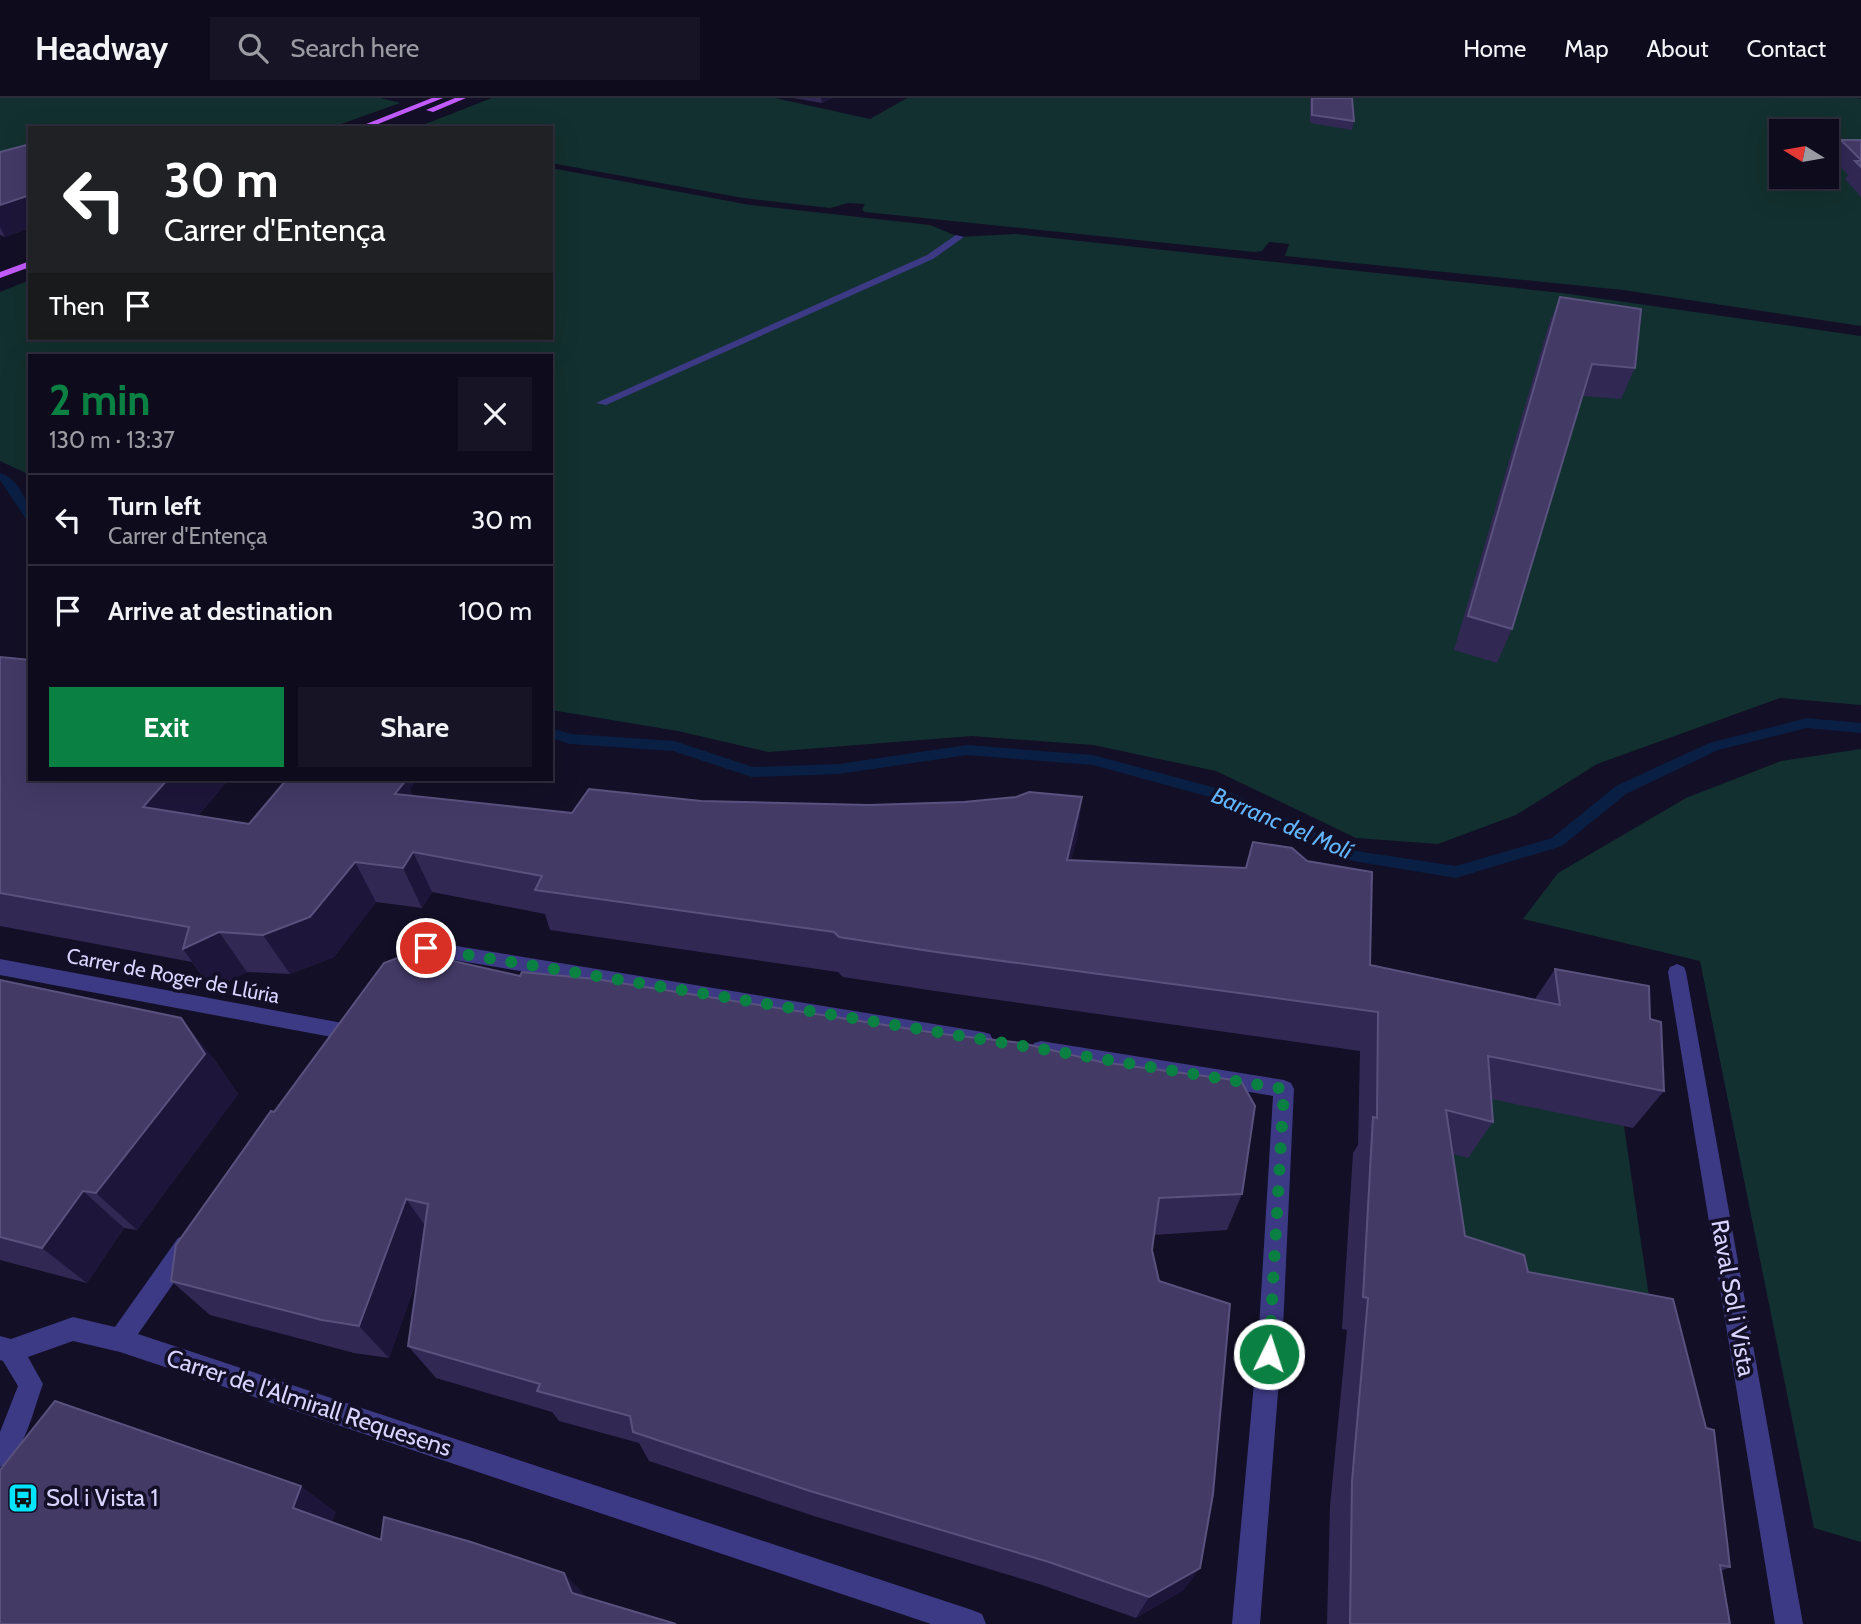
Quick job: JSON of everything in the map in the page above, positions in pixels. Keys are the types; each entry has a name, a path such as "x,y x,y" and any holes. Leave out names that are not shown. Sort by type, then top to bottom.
{"main road":[{"path":"365,126 439,98"},
{"path":"390,126 462,98"},
{"path":"0,264 28,254"},
{"path":"0,275 28,265"}],"street":[{"path":"602,403 895,274 930,257 959,237"},
{"path":"387,984 426,948 998,1042"},
{"name":"Carrer de Roger de Llúria","path":"0,967 342,1025 321,1052"},
{"name":"Raval Sol i Vista","path":"1677,972 1789,1624"},
{"path":"1025,1046 1284,1089 1271,1328 1246,1624"},
{"path":"120,1340 197,1229"},
{"name":"Carrer de l'Almirall Requesens","path":"5,1349 72,1329 120,1340 972,1624"},
{"path":"0,1454 8,1444 31,1384 5,1349"}],"green space":[{"path":"0,98 381,98 400,103 336,126 28,126 28,175 0,182"},
{"path":"492,98 775,98 870,119 907,98 1858,98 1861,99 1861,326 1623,290 1285,256 1289,244 1269,242 1262,251 1254,252 865,212 862,210 865,204 848,203 830,208 743,198 553,163 553,126 420,126"},
{"path":"553,168 750,205 930,225 959,237 1015,234 1562,293 1861,336 1861,705 1780,698 1597,764 1516,815 1438,844 1356,838 1216,771 1093,745 972,736 768,752 678,731 553,710 553,354 28,354 28,474 0,461 0,292 28,281 28,340 553,340"},
{"path":"1861,749 1861,1542 1814,1528 1700,961 1523,919 1558,873 1686,798 1781,761"},
{"path":"1455,1089 1624,1126 1653,1324 1499,1305 1367,1137"}],"building":[{"path":"1312,98 1352,98 1354,121 1312,115"},
{"path":"1841,140 1861,140 1861,160"},
{"path":"28,145 28,196 0,205 0,152"},
{"path":"1560,297 1641,309 1635,368 1592,364 1512,629 1468,616"},
{"path":"0,657 28,660 28,781 166,781 143,807 249,824 285,781 405,781 395,794 572,813 589,789 701,801 869,805 964,802 1016,797 1029,792 1082,797 1067,860 1246,868 1253,842 1292,848 1307,861 1372,872 1370,965 1560,1005 1555,969 1649,986 1650,1019 1661,1022 1664,1091 1488,1056 1493,1122 1446,1110 1465,1236 1524,1255 1528,1272 1673,1299 1706,1428 1714,1430 1730,1567 1720,1565 1730,1624 1350,1624 1352,1481 1368,1298 1363,1297 1373,1117 1377,1118 1378,1012 936,952 839,937 834,932 535,890 542,876 413,852 403,868 355,862 310,917 263,935 219,932 183,949 189,927 0,893"},
{"path":"413,952 520,976 522,972 595,979 942,1034 1022,1043 1101,1062 1241,1081 1255,1106 1242,1194 1159,1198 1152,1250 1159,1281 1230,1304 1213,1494 1200,1568 1149,1597 1049,1562 810,1491 633,1432 630,1416 537,1391 540,1384 408,1346 428,1204 406,1199 359,1326 322,1320 171,1281 176,1245 271,1111 274,1112 384,963"},
{"path":"0,980 181,1018 205,1054 96,1193 83,1191 42,1248 0,1237"},
{"path":"55,1401 301,1486 293,1508 381,1540 384,1517 564,1573 572,1593 676,1624 0,1624 0,1470"}],"waterway":[{"name":"Barranc del Molí","path":"0,476 6,478 28,514"},
{"name":"Barranc del Molí","path":"553,734 570,739 674,746 752,772 839,769 967,750 1093,760 1222,795 1353,856 1456,872 1557,842 1621,790 1714,746 1807,723 1861,728"}],"place":[{"name":"Sol i Vista 1","path":"23,1498"}],"route":[{"path":"426,948 1284,1089 1269,1354"}]}
